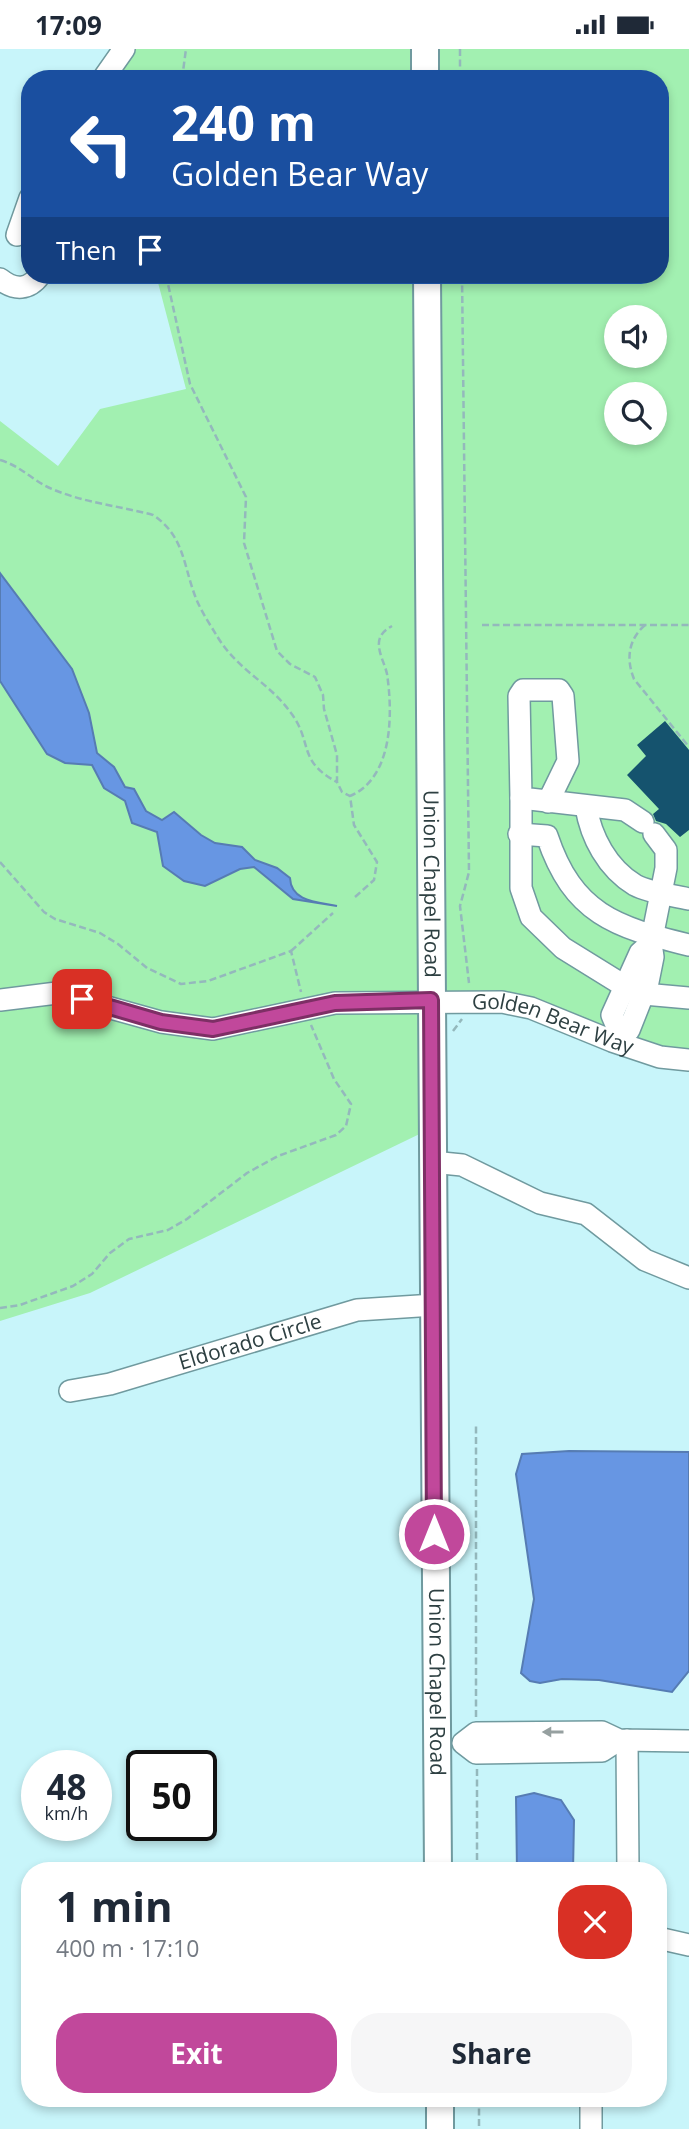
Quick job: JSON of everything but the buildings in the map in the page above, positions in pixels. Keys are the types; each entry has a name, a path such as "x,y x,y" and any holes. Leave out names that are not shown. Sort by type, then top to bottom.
{"main road":[{"path":"425,49 425,70"},
{"name":"Union Chapel Road","path":"427,284 438,1862"},
{"path":"440,2107 440,2129"}],"street":[{"path":"109,70 124,49"},
{"path":"0,279 18,288 27,288 31,284"},
{"path":"548,802 568,761 563,696 559,690 523,690 519,696 519,834 521,888 531,917 563,948 635,991 689,998"},
{"path":"521,798 625,810 648,828 666,849 662,893 652,940 640,953 629,1030 615,1035"},
{"path":"586,807 591,833 611,863 635,885 689,899"},
{"path":"519,834 547,836 555,859 581,899 620,926 652,940 689,946"},
{"name":"Golden Bear Way","path":"0,1000 57,993 161,1022 213,1029 305,1008 345,1002 470,1000 531,1008 615,1035 660,1057 689,1060"},
{"path":"432,1162 462,1165 540,1203 586,1214 645,1260 689,1278"},
{"name":"Eldorado Circle","path":"70,1391 110,1384 346,1312 373,1307 434,1305"},
{"path":"436,1743 472,1743 602,1732 623,1740 689,1741"},
{"path":"623,1740 628,1862"},
{"path":"667,1940 689,1945"},
{"path":"590,2107 591,2129"}],"path":[{"path":"183,70 186,49"},
{"path":"460,49 460,70"},
{"path":"168,284 190,384 246,497 244,543 278,651 290,664 316,677 337,755 337,782 342,792 350,796 362,791 370,782 387,750 387,675 379,641 383,632 392,626"},
{"path":"452,1037 456,1025 470,1015 469,971 460,906 469,872 462,284"},
{"path":"0,460 13,464 48,488 70,496 153,515 173,531 184,552 195,596 218,638 238,666 280,698 300,728 308,757 314,766 337,782"},
{"path":"482,625 689,625"},
{"path":"645,625 634,638 627,656 629,667 634,680 689,747"},
{"path":"350,796 354,825 377,862 374,880 355,897"},
{"path":"0,862 44,912 55,919 100,933 147,968 181,984 208,981 291,951 333,913"},
{"path":"0,1308 20,1305 73,1286 92,1274 110,1254 129,1239 168,1230 187,1219 247,1173 278,1156 336,1135 346,1126 351,1104 334,1079 305,1008 291,951"},
{"path":"476,1425 472,1743 477,1862"},
{"path":"479,2107 479,2129"}],"green space":[{"path":"124,49 689,49 689,1060 551,1015 431,1001 432,1128 90,1293 0,1321 0,421 58,466 100,409 186,389 158,284 669,284 669,70 109,70"}],"water":[{"path":"0,573 72,669 89,713 97,753 114,767 125,787 134,789 146,811 162,820 174,812 215,843 242,847 255,860 277,868 290,878 295,892 300,896 314,902 337,906 293,899 254,867 240,869 205,886 184,881 163,866 157,832 132,823 125,801 104,788 92,765 65,763 47,754 0,681"},
{"path":"569,1451 689,1452 689,1671 672,1692 599,1680 562,1679 540,1683 530,1681 521,1673 534,1599 516,1474 522,1454"},
{"path":"534,1793 561,1800 574,1820 573,1862 517,1862 516,1797"}],"route":[{"path":"82,999 161,1022 188,1028 213,1029 335,1003 431,1000 434,1534"}]}
